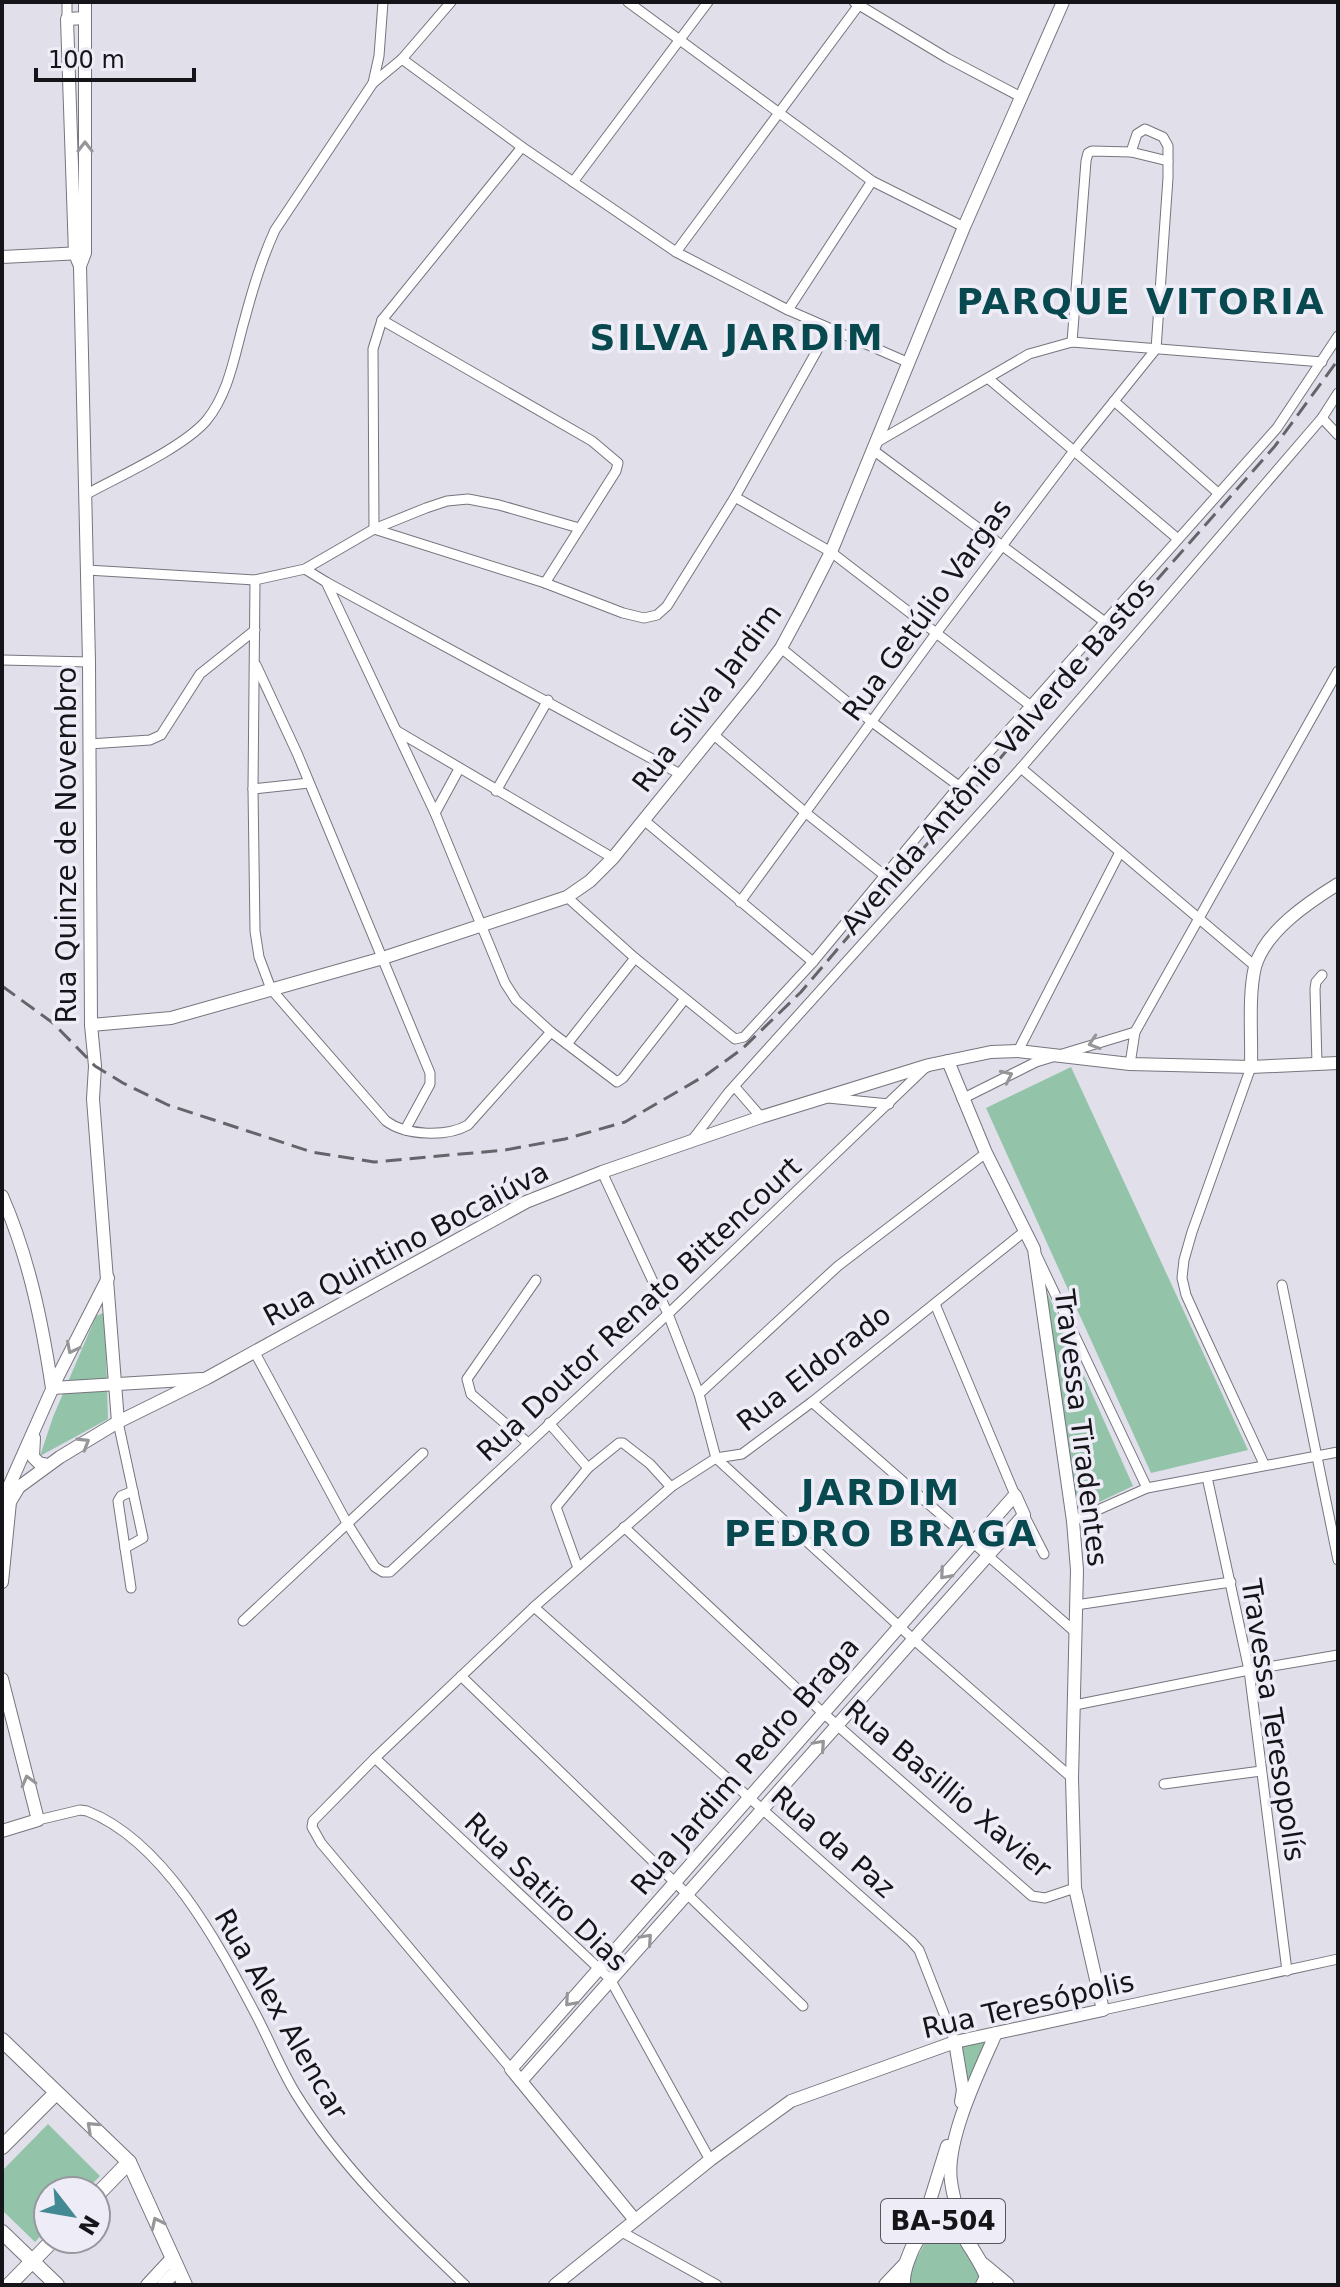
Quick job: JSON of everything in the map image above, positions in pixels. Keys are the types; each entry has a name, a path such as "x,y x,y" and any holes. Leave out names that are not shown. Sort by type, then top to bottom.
{"main road":[{"path":"2,2040 129,2162 185,2285"},
{"path":"2,2147 56,2093"},
{"path":"112,2180 129,2162"},
{"name":"BA-504","path":"886,2285 905,2264 920,2233 935,2221 954,2224 964,2235 982,2263 987,2277 983,2285"},
{"path":"2,2232 57,2285"},
{"path":"9,2285 39,2255"},
{"name":"BA-504","path":"982,2263 1007,2285"},
{"name":"BA-504","path":"903,2285 905,2264"}],"street":[{"path":"67,2 67,19 85,18"},
{"name":"Rua Quinze de Novembro","path":"80,258 85,2"},
{"path":"373,83 379,56 383,2"},
{"path":"85,495 182,441 204,423 216,407 226,386 264,256 275,230 373,83 402,59 451,2"},
{"path":"628,2 872,181 964,227"},
{"path":"573,182 708,2"},
{"name":"Rua Silva Jardim","path":"91,1025 171,1018 383,958 567,897 590,881 613,858 781,648 831,552 907,362 1063,2"},
{"path":"676,252 858,3 947,58 1021,97"},
{"name":"Rua Quinze de Novembro","path":"67,19 80,258 89,662 93,1099 118,1422"},
{"path":"402,59 522,147 676,252 788,310 907,362"},
{"path":"69,81 85,79"},
{"path":"1131,152 1137,134 1145,129 1167,142 1156,349"},
{"path":"374,529 373,349 382,320 522,147"},
{"path":"1072,342 1088,153 1131,152 1168,161"},
{"path":"788,310 872,181"},
{"path":"2,257 80,258"},
{"path":"382,320 592,441 618,463 616,471 545,583"},
{"path":"374,529 545,583 623,613 644,618 657,615 667,606 735,497 829,329"},
{"name":"Avenida Antônio Valverde Bastos","path":"684,1000 736,1039 744,1037 813,962 959,786 1277,428 1338,336"},
{"path":"1105,622 875,446 1029,354 1072,342 1322,362"},
{"name":"Rua Getúlio Vargas","path":"740,902 1002,545 1156,349"},
{"path":"989,379 1178,539"},
{"name":"Avenida Antônio Valverde Bastos","path":"693,1139 735,1087 1021,768 1337,397"},
{"path":"1114,401 1218,493"},
{"path":"1322,418 1338,435"},
{"path":"735,497 831,552 1031,706"},
{"path":"87,570 255,580 305,569 374,529 447,501 468,499 579,528"},
{"path":"305,569 682,775"},
{"path":"255,580 255,931 259,957 271,989 386,1121 405,1130 431,1132 468,1125 551,1032"},
{"path":"326,582 435,813 505,983 516,1000 551,1032 617,1082 684,1000 567,897"},
{"path":"89,744 150,740 161,735 200,674 255,630"},
{"path":"781,648 872,722 959,786"},
{"path":"2,660 89,662"},
{"path":"255,662 430,1073 430,1084 405,1130"},
{"path":"1130,1064 1135,1032 1337,676"},
{"path":"496,791 548,700"},
{"path":"397,731 613,858"},
{"path":"714,735 884,875"},
{"path":"1021,768 1255,966"},
{"path":"435,813 459,769"},
{"path":"253,789 309,783"},
{"path":"645,821 813,962"},
{"path":"1018,1051 1120,852"},
{"path":"1264,1464 1195,1316 1182,1278 1184,1260 1251,1067 1255,966 1283,927 1338,884"},
{"path":"567,1044 635,958"},
{"path":"1317,1064 1315,989 1322,975"},
{"path":"962,1099 1001,1078 1054,1057 1135,1032"},
{"name":"Rua Quintino Bocaiúva","path":"5,1501 48,1465 118,1422 207,1378 526,1202 693,1139 929,1065 991,1052 1018,1051 1130,1064 1337,1066"},
{"name":"Travessa Tiradentes","path":"948,1061 986,1153 1034,1249 1073,1521 1076,1605 1072,1778 1075,1888 1103,2010"},
{"name":"Rua Doutor Renato Bittencourt","path":"347,1523 375,1567 390,1572 668,1314 929,1065"},
{"path":"735,1087 761,1117"},
{"path":"828,1098 889,1104"},
{"path":"699,1394 838,1266 986,1153"},
{"path":"602,1172 668,1314 699,1394 716,1458 912,1638 1072,1778"},
{"path":"2,1196 22,1247 39,1307 52,1388"},
{"name":"Rua Eldorado","path":"716,1458 742,1454 812,1402 1025,1231"},
{"path":"1034,1249 1147,1488"},
{"path":"2,1582 5,1501 52,1388 108,1278"},
{"path":"528,1443 471,1394 467,1379 536,1280"},
{"path":"1282,1285 1338,1560"},
{"path":"935,1304 1015,1495 1044,1554"},
{"path":"254,1351 347,1523"},
{"path":"52,1388 207,1378"},
{"path":"812,1402 1074,1631"},
{"path":"118,1422 143,1538 141,1542 125,1548"},
{"path":"549,1423 588,1468"},
{"path":"35,1427 33,1457 39,1463 48,1465"},
{"path":"578,1568 556,1507 588,1468 623,1443 650,1464 671,1487"},
{"path":"1073,1521 1147,1488 1338,1452"},
{"path":"243,1621 423,1453"},
{"path":"635,2220 461,2006 321,1843 312,1827 317,1815 534,1607 671,1487 716,1458"},
{"name":"Travessa Teresopolís","path":"1207,1477 1249,1670 1287,1971"},
{"path":"131,1588 118,1501 121,1496 133,1491"},
{"name":"Rua Jardim Pedro Braga","path":"511,2069 1015,1495"},
{"name":"Rua Jardim Pedro Braga","path":"521,2081 1024,1515"},
{"name":"Rua Basillio Xavier","path":"624,1527 822,1712 1032,1896 1045,1898 1075,1888"},
{"path":"1076,1605 1231,1582"},
{"name":"Rua da Paz","path":"534,1607 916,1946 955,2042"},
{"path":"1075,1705 1338,1655"},
{"path":"461,1676 803,2006"},
{"path":"2,1679 4,1710 38,1820 2,1831"},
{"name":"Rua Satiro Dias","path":"375,1758 610,1979 710,2160"},
{"path":"1164,1784 1261,1771"},
{"name":"Rua Alex Alencar","path":"38,1820 87,1811 147,1849 206,1926 296,2095 363,2186 465,2285"},
{"name":"Rua Teresópolis","path":"555,2285 710,2160 791,2101 955,2042 1338,1959"},
{"path":"964,2235 950,2179 952,2153 969,2096 996,2033"},
{"path":"920,2233 963,2095 955,2042"},
{"path":"622,2232 717,2285"},
{"path":"147,2285 176,2263"},
{"path":"163,2285 176,2263"}],"green space":[{"path":"1071,1067 1248,1450 1151,1473 986,1108"},
{"path":"1046,1290 1133,1486 1076,1513"},
{"path":"103,1313 108,1419 40,1456 53,1417 96,1316"},
{"path":"990,2038 967,2089 958,2044"},
{"path":"48,2124 99,2175 32,2175 32,2239 2,2210 2,2171"},
{"path":"950,2226 983,2277 978,2285 908,2285 906,2277 934,2227"}],"railway":[{"path":"2,986 53,1023 95,1066 123,1083 168,1105 312,1152 374,1162 505,1150 565,1139 625,1122 706,1075 742,1049 801,992 1020,735 1275,446 1338,360"}],"district":[{"name":"PARQUE VITORIA","path":"1141,301"},
{"name":"SILVA JARDIM","path":"737,337"},
{"name":"JARDIM PEDRO BRAGA","path":"881,1512"}]}
